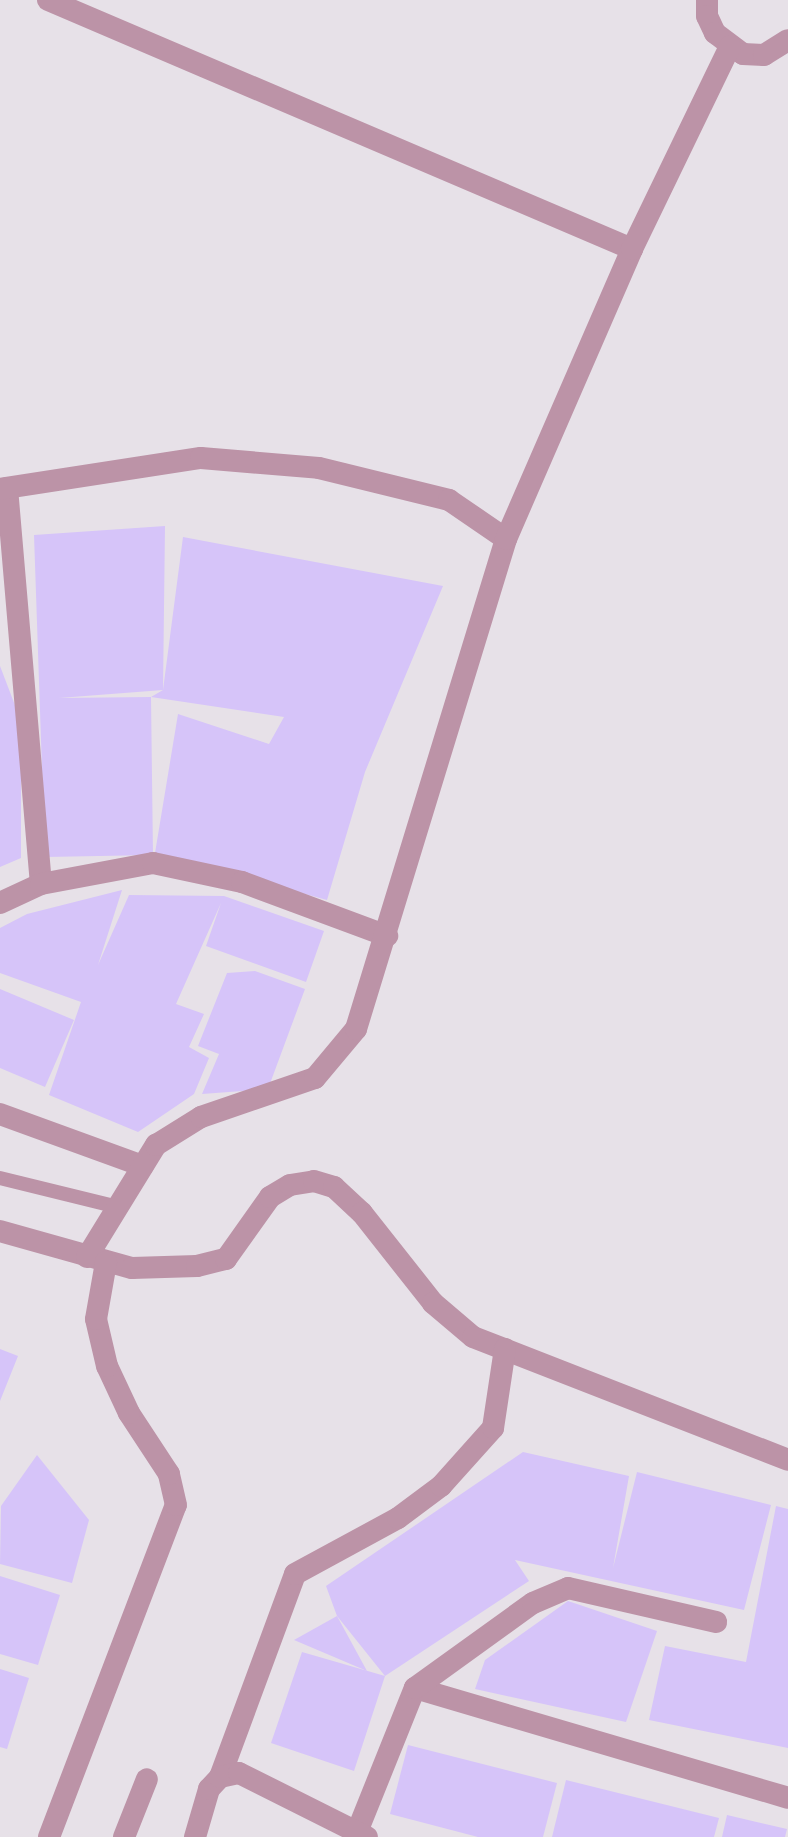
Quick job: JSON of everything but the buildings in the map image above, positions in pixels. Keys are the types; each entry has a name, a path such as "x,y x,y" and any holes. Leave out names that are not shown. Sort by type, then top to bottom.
{"street":[{"path":"707,0 711,25 730,46 743,54 764,55 788,40"},
{"path":"57,1 632,249"},
{"path":"49,1837 176,1505 169,1474 129,1413 107,1366 96,1319 96,1259 118,1207 156,1145 201,1117 315,1078 335,1059 356,1029 387,936 506,539 632,249 730,46"},
{"path":"41,884 3,488 201,458 319,468 449,500 506,539"},
{"path":"0,903 41,884 153,863 242,882 387,936"},
{"path":"0,1114 143,1166"},
{"path":"0,1231 96,1259 152,1269 226,1259 270,1197 290,1185 314,1181 345,1193 433,1303 473,1337 788,1460"},
{"path":"195,1837 209,1789 220,1777 295,1574 398,1518 441,1486 493,1428 505,1349"},
{"path":"220,1777 239,1773 362,1834 415,1688 533,1603 568,1588 716,1622"},
{"path":"415,1688 788,1798"},
{"path":"124,1837 147,1779"}],"lane":[{"path":"0,1178 118,1207"}]}
